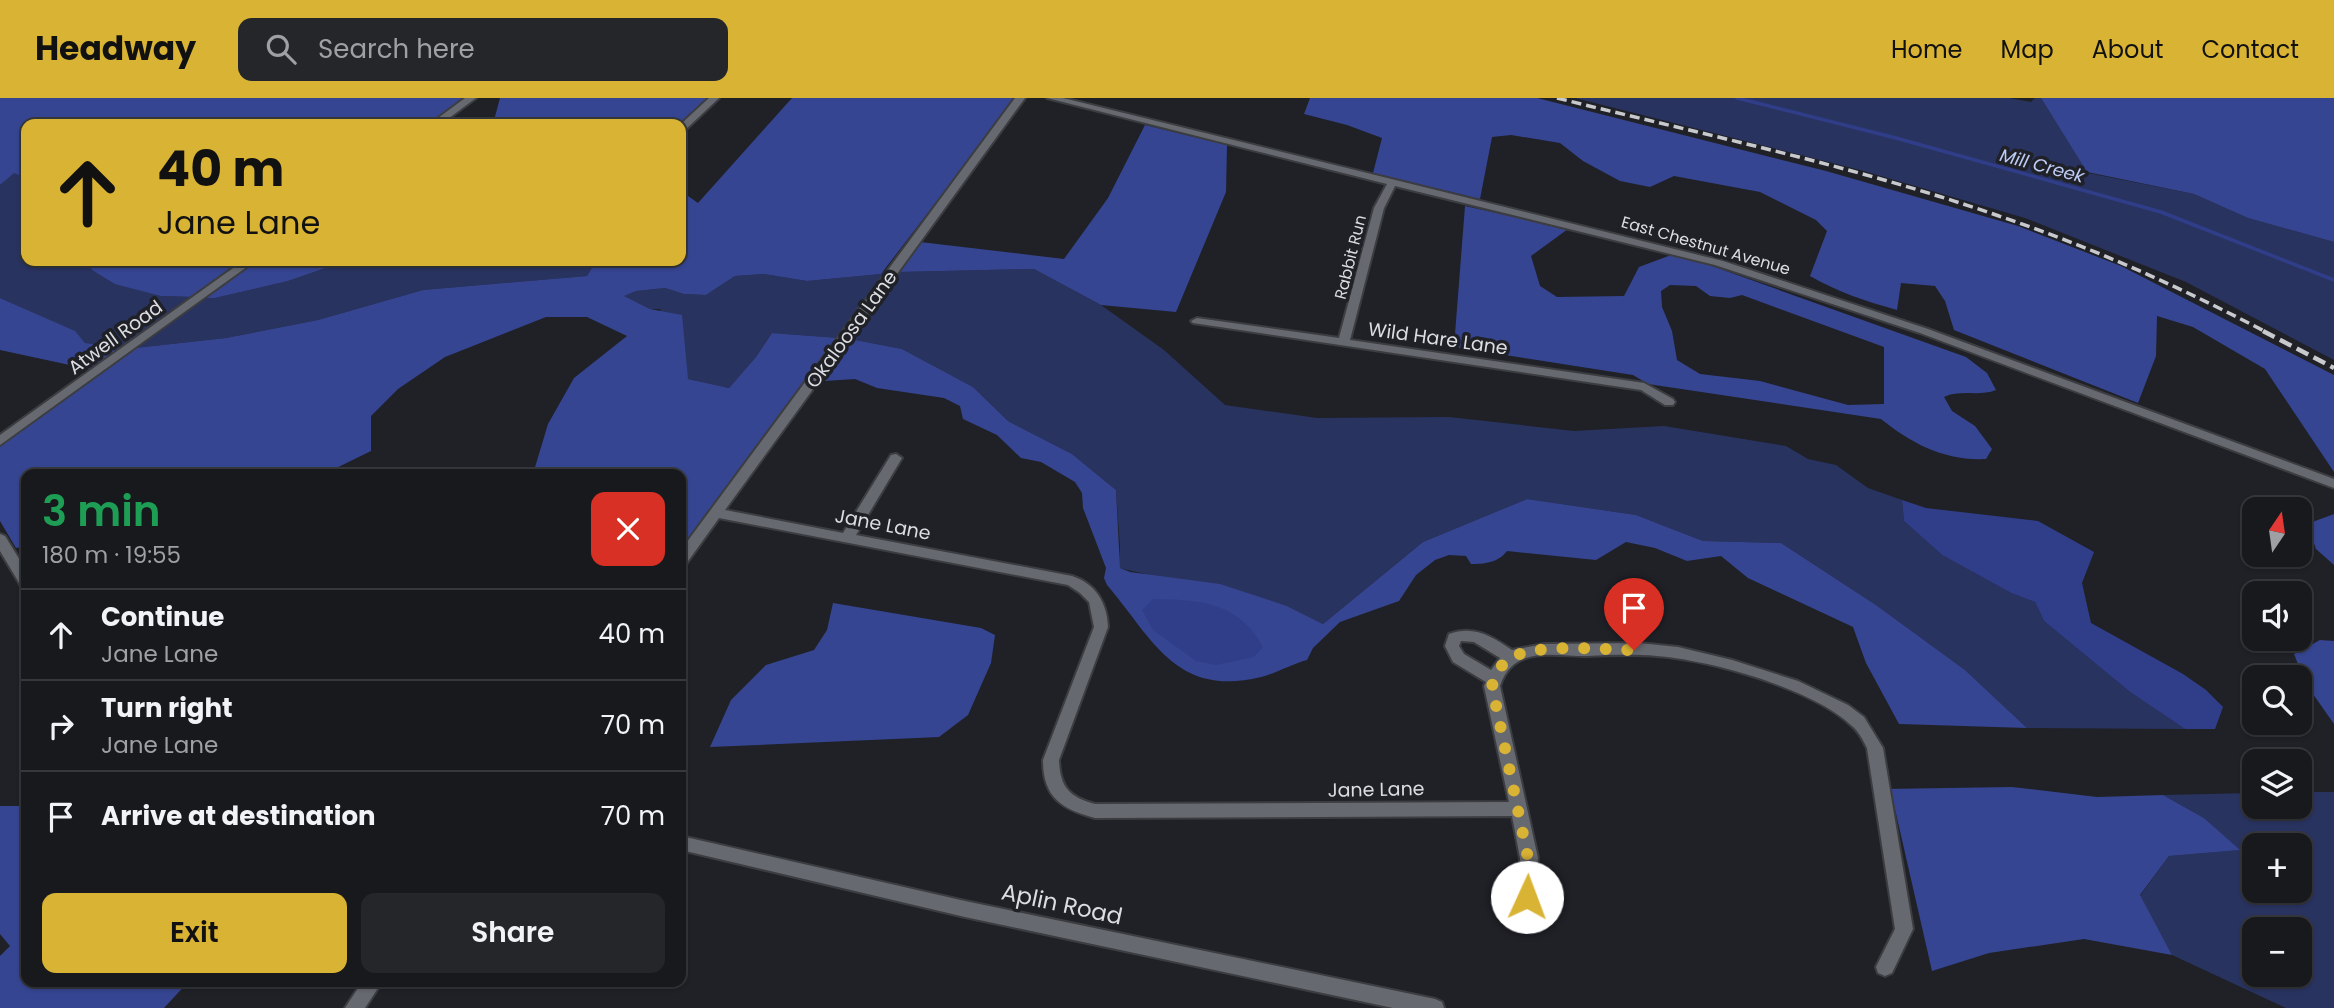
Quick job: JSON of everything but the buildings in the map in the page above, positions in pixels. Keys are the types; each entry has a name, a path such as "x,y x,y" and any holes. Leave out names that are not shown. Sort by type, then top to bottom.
{"street":[{"path":"442,119 471,98"},
{"path":"686,124 714,98"},
{"name":"Okaloosa Lane","path":"686,553 1020,98"},
{"name":"East Chestnut Avenue","path":"1052,98 1667,248 1775,280 1924,331 2334,484"},
{"name":"Rabbit Run","path":"1344,342 1379,208 1393,181"},
{"name":"Atwell Road","path":"0,441 243,266"},
{"name":"Wild Hare Lane","path":"1197,321 1644,387 1669,402"},
{"path":"847,538 896,458"},
{"name":"Jane Lane","path":"716,513 1072,581 1094,595 1101,617 1101,627 1051,760 1050,772 1056,791 1063,799 1077,807 1118,813 1519,809"},
{"path":"0,539 21,574"},
{"path":"1494,679 1458,658 1452,646 1454,638 1462,634 1475,636 1511,657"},
{"path":"1527,897 1528,858 1492,686 1494,679 1511,657 1541,650 1657,650 1687,654 1714,660 1818,696 1858,721 1869,734 1875,748 1904,929 1885,967"},
{"name":"Aplin Road","path":"686,844 965,909 1435,1008"},
{"path":"354,1008 369,987"}],"shaded area":[{"path":"0,98 467,98 437,119 21,119 21,176 14,173 0,185"},
{"path":"500,98 707,98 686,120 494,119"},
{"path":"792,98 1016,98 881,274 807,281 764,274 735,276 706,295 684,294 665,288 636,291 624,296 650,309 682,315 688,379 729,388 756,357 772,333 839,338 686,544 686,469 534,469 548,424 574,378 627,336 587,317 546,317 445,357 398,389 371,416 371,451 334,469 21,469 21,547 16,548 0,521 0,446 135,348 226,338 318,320 423,290 587,276 593,266 686,266 686,195 698,203"},
{"path":"1310,98 1537,98 1826,171 2018,226 2121,266 2334,375 2334,472 2265,369 2193,327 2157,316 2156,356 2138,403 1954,330 1945,301 1935,286 1901,283 1897,310 1852,296 1810,276 1827,231 1816,220 1760,192 1674,176 1650,187 1620,181 1583,161 1560,143 1511,135 1492,137 1480,199 1373,173 1382,138 1347,125 1304,114"},
{"path":"1575,98 2009,98 2031,102 2035,98 2041,98 2088,173 2194,194 2248,218 2334,242 2334,360 2186,282 2025,218 1860,170"},
{"path":"2041,98 2334,98 2334,242 2248,218 2194,194 2087,172"},
{"path":"1145,125 1227,145 1226,192 1176,312 1101,305 1034,269 898,272 920,242 1064,259 1108,198"},
{"path":"14,172 21,176 21,266 89,266 92,270 161,296 194,297 124,347 85,343 74,331 0,298 0,185"},
{"path":"1465,206 1568,229 1531,256 1540,286 1557,297 1624,296 1639,267 1671,255 1698,261 1966,357 1987,373 1996,390 1944,397 1952,411 1975,426 1992,449 1986,459 1957,457 1917,443 1881,419 1648,384 1633,375 1454,347","holes":["1670,285 1696,286 1710,296 1730,298 1742,295 1884,347 1884,404 1848,405 1760,381 1700,374 1677,360 1672,331 1662,307 1661,291"]},
{"path":"89,266 237,266 194,297 161,296 115,284"},
{"path":"248,266 332,266 288,281 205,298"},
{"path":"332,266 593,266 587,276 423,290 318,320 226,338 135,348 205,298 288,281"},
{"path":"1034,269 1101,305 1164,350 1225,405 1317,418 1449,417 1574,431 1664,426 1786,446 1808,459 1836,465 1868,488 1902,500 1904,521 1942,555 2011,593 2035,602 2044,621 2130,692 2185,729 2027,728 1965,670 1876,605 1781,543 1703,541 1636,515 1527,499 1423,542 1323,624 1287,606 1119,568 1116,490 1072,454 1008,421 973,387 902,349 850,339 898,272"},
{"path":"887,272 839,338 772,333 756,357 729,388 688,379 660,309 650,309 623,296 636,291 665,288 684,294 706,295 735,276 764,274 807,281 881,274"},
{"path":"0,298 75,331 85,343 124,347 93,370 0,350"},
{"path":"850,339 902,349 973,387 1008,421 1072,454 1116,490 1120,568 1130,572 1220,584 1287,606 1323,624 1423,542 1527,499 1636,515 1703,541 1781,543 1876,605 1965,670 2027,728 1899,724 1866,663 1853,627 1748,578 1721,556 1687,561 1655,548 1626,542 1596,560 1507,551 1495,560 1471,564 1466,556 1449,555 1435,560 1416,575 1399,601 1340,622 1313,648 1307,660 1261,677 1232,681 1208,679 1187,671 1169,659 1107,585 1104,578 1106,568 1083,508 1082,493 1075,482 1041,462 1021,458 997,435 963,419 960,406 944,398 877,388 855,379 825,381"},
{"path":"1902,500 1926,508 2038,521 2094,552 2082,583 2091,623 2183,674 2206,690 2223,707 2215,729 2185,729 2130,692 2044,621 2035,602 2011,593 1942,555 1904,521"},
{"path":"2334,514 2334,565 2316,549 2312,538 2312,522"},
{"path":"1153,599 1186,600 1216,606 1242,620 1263,647 1254,657 1216,665 1196,661 1153,630 1142,610"},
{"path":"833,603 981,628 995,635 991,663 968,715 939,737 710,747 731,700 766,665 814,650 827,630"},
{"path":"2320,640 2334,641 2334,724 2312,693 2312,665 2298,665 2294,654 2312,651 2312,644"},
{"path":"2012,787 2097,797 2163,795 2204,818 2240,850 2169,856 2140,895 2172,955 2084,939 1989,953 1932,971 1892,796 1885,789"},
{"path":"2312,792 2334,792 2334,1008 2286,1008 2172,955 2140,896 2169,856 2239,850 2204,818 2163,795 2242,793 2242,819 2312,819"},
{"path":"0,806 21,806 21,987 183,987 164,1008 0,1008 0,956 10,946 0,934"}],"waterway":[{"name":"Mill Creek","path":"1737,98 1896,138 2161,212 2334,280"}],"railway":[{"path":"1557,98 1835,166 1945,198 2067,241 2135,269 2266,332"},
{"path":"2263,331 2334,368"}],"route":[{"path":"1527,897 1528,858 1492,686 1495,676 1511,657 1541,650 1634,650"}]}
